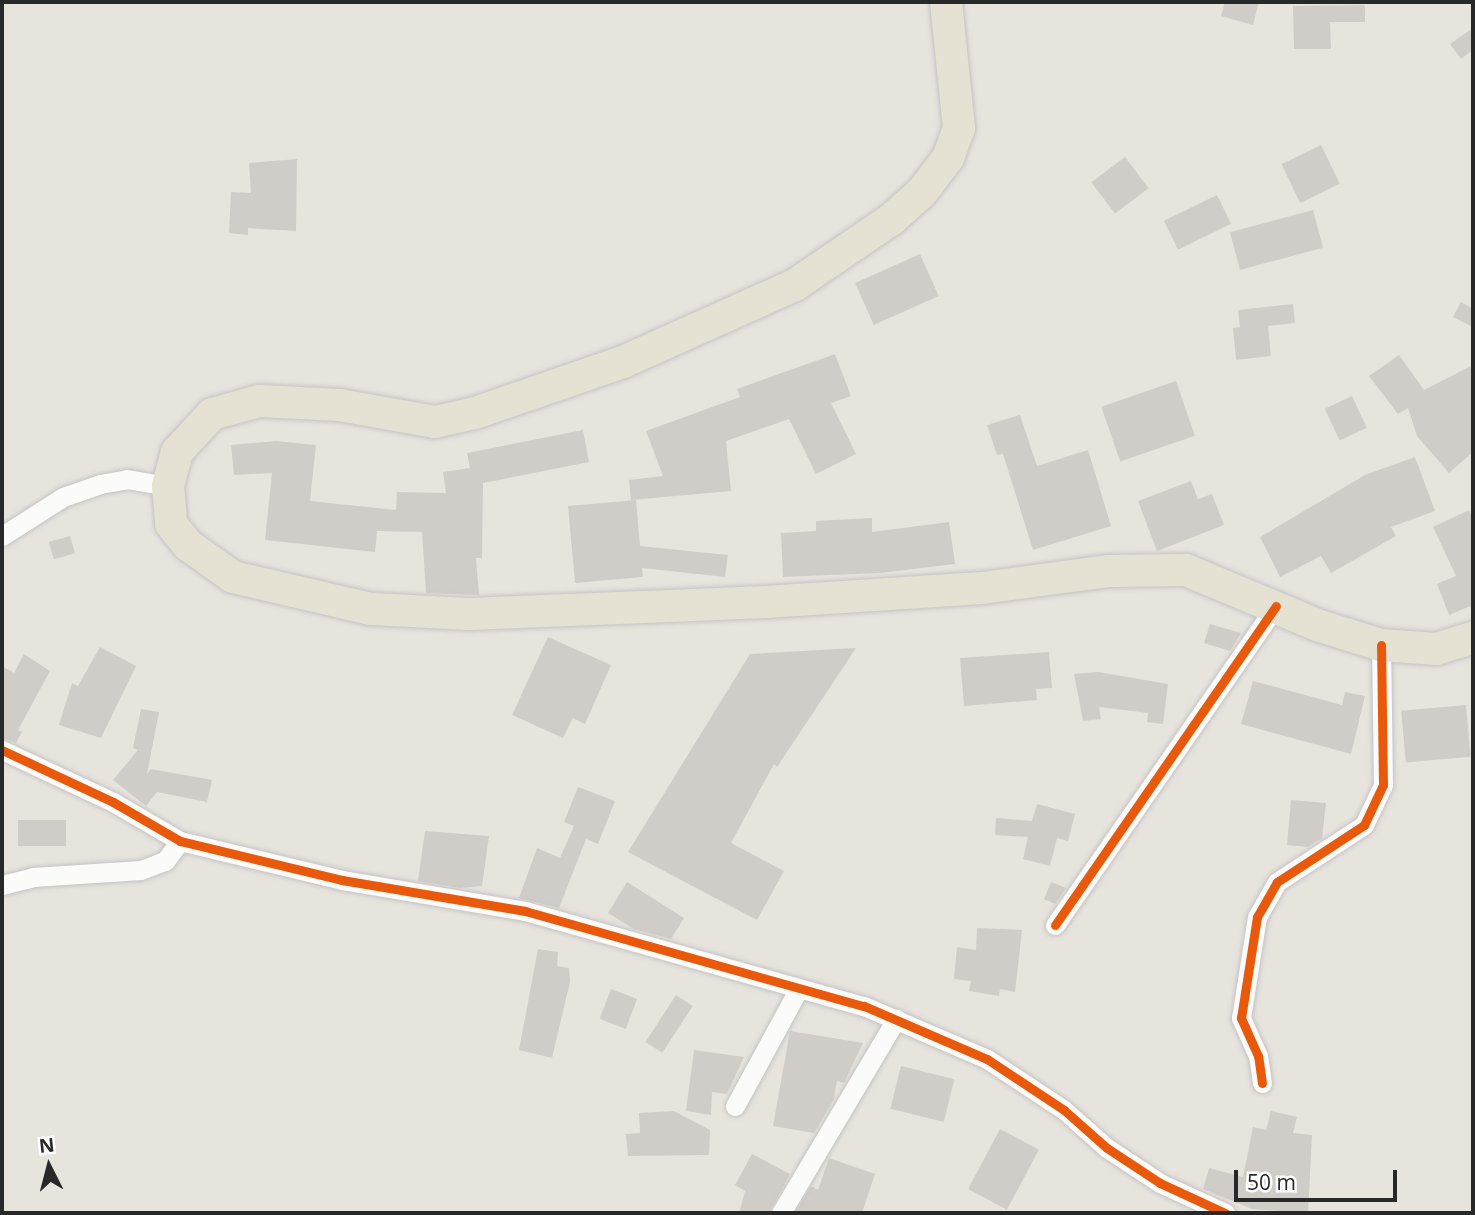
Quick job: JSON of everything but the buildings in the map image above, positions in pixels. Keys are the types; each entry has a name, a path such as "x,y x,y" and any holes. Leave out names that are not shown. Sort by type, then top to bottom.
{"main road":[{"path":"946,2 959,128 948,158 922,192 892,219 795,285 623,362 475,414 435,422 340,405 259,401 212,414 177,452 169,486 171,524 188,545 233,577 371,609 469,614 766,602 982,588 1110,570 1186,570 1381,645 1436,649 1473,638"}],"street":[{"path":"2,536 64,497 100,484 127,479 169,486"},
{"path":"1055,925 1276,606"},
{"path":"1262,1083 1258,1056 1241,1018 1257,917 1277,882 1364,825 1383,785 1381,645"},
{"path":"2,750 113,802 180,841 342,880 525,911 799,988 896,1019 987,1059 1064,1110 1107,1149 1160,1184 1225,1213"},
{"path":"2,885 33,877 141,870 165,861 180,841"},
{"path":"735,1106 799,988"},
{"path":"781,1213 896,1019"}],"cycle path":[{"path":"1055,925 1276,606"},
{"path":"1262,1083 1258,1056 1241,1018 1257,917 1277,882 1364,825 1383,785 1381,645"},
{"path":"2,750 113,802 180,841 342,880 525,911 864,1006 987,1059 1064,1110 1107,1148 1160,1183 1225,1213"}]}
